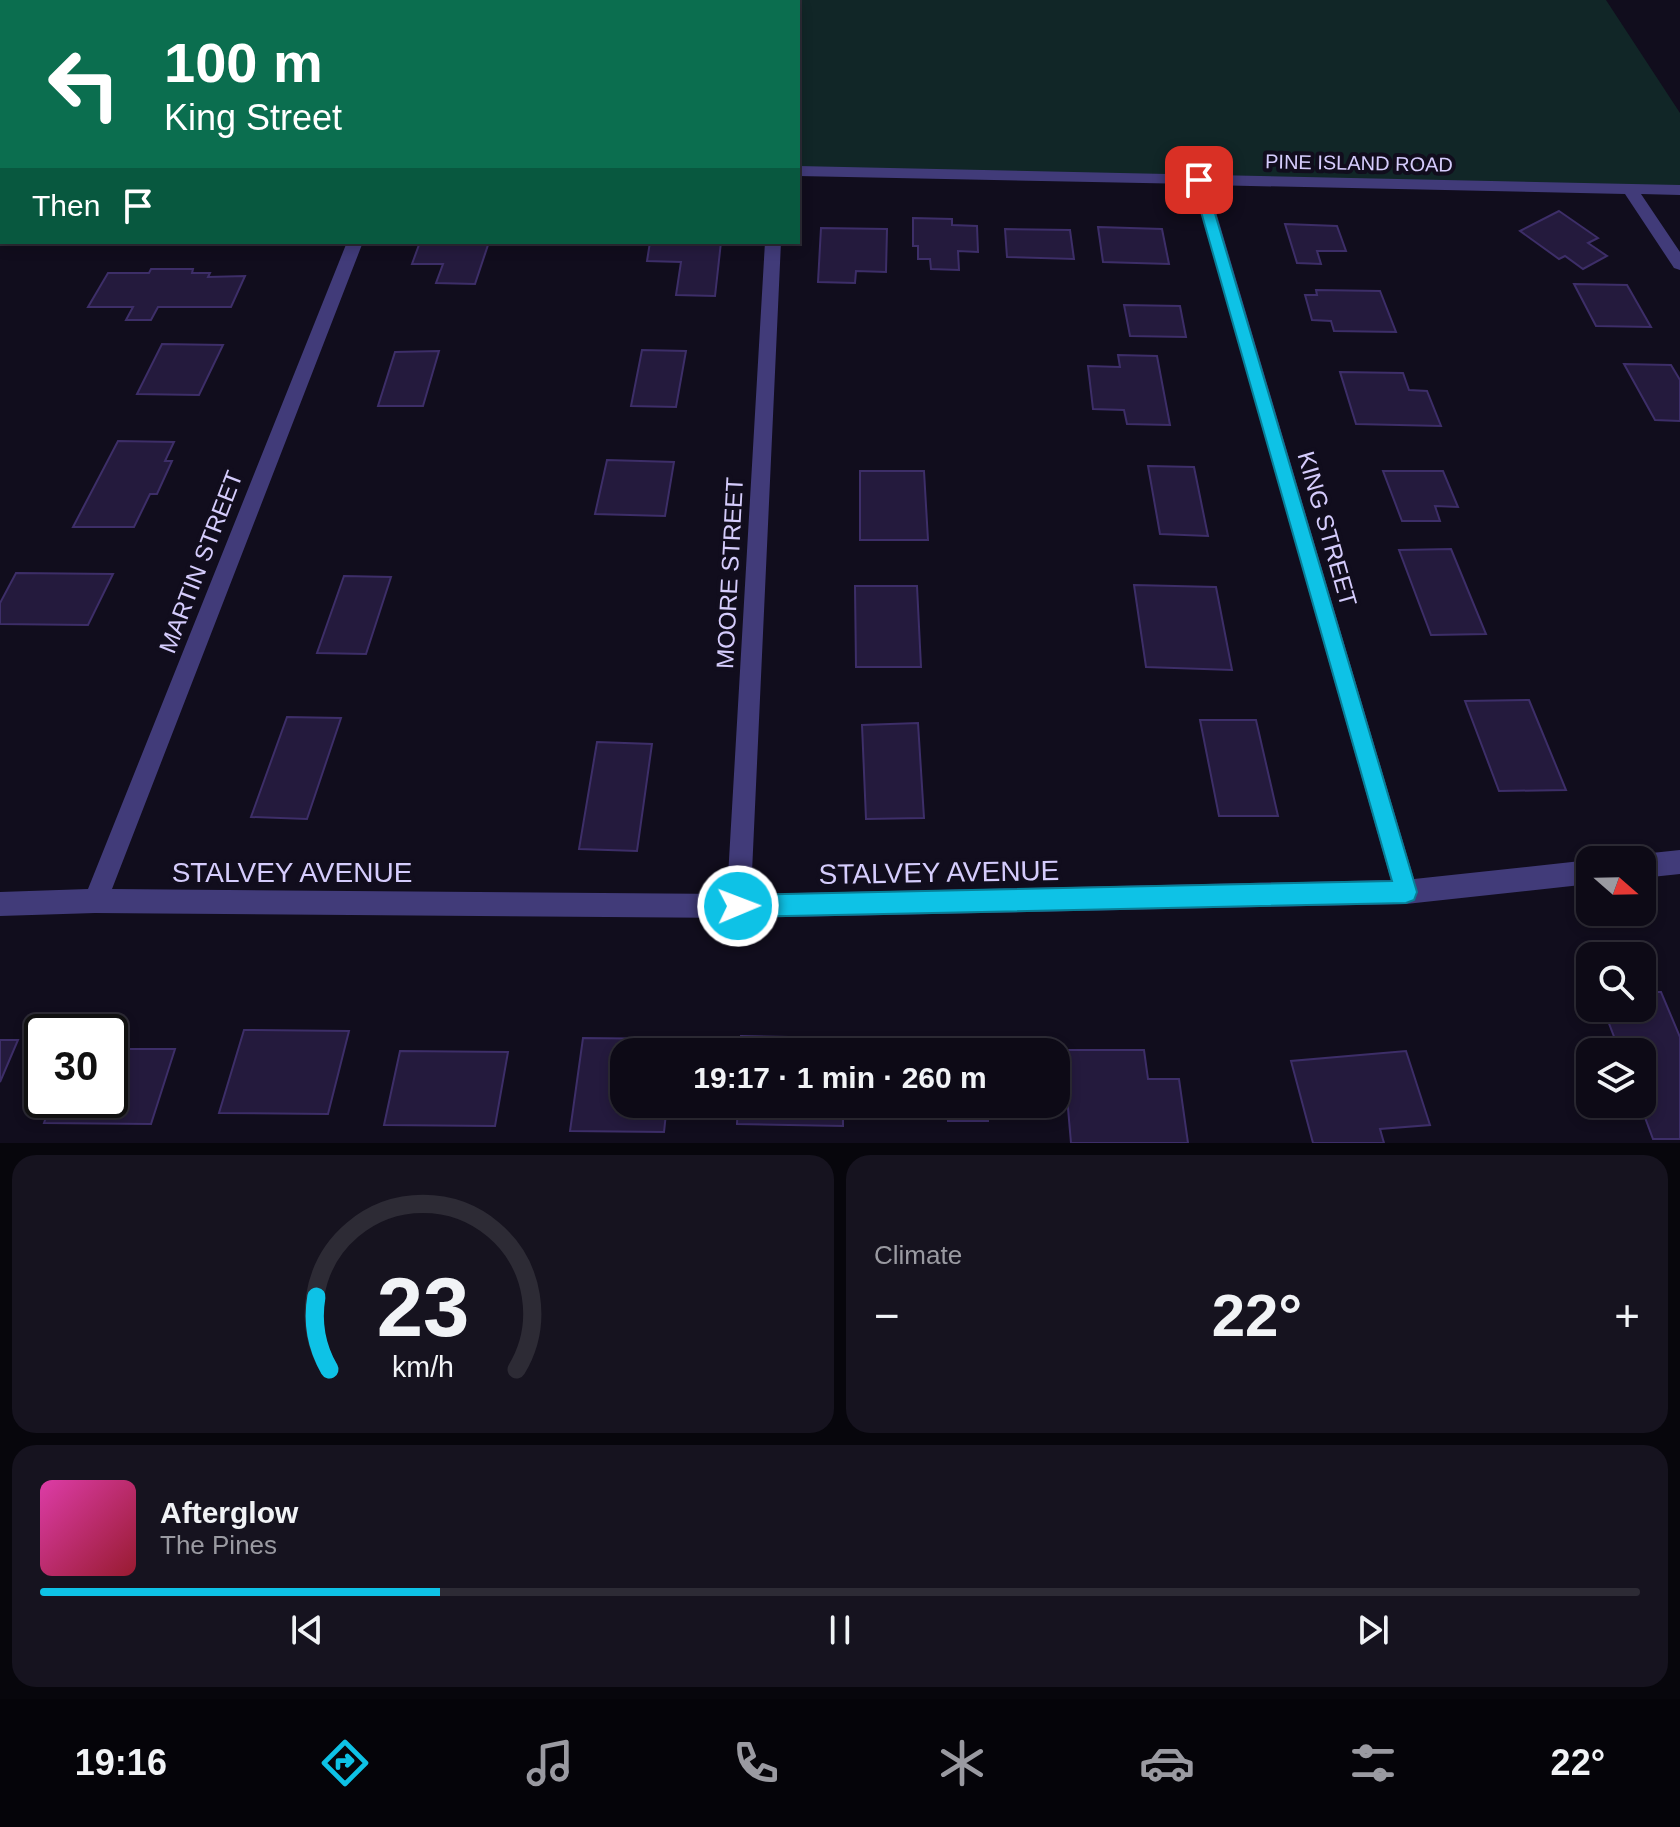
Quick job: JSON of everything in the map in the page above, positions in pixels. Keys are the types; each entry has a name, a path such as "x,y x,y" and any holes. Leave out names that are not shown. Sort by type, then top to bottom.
{"street":[{"name":"PINE ISLAND ROAD","path":"800,171 1680,190"},
{"name":"KING STREET","path":"1199,180 1406,892"},
{"path":"1629,188 1680,264"},
{"name":"MARTIN STREET","path":"95,901 354,244"},
{"name":"MOORE STREET","path":"738,906 773,244"},
{"path":"1656,865 1680,862"},
{"name":"STALVEY AVENUE","path":"0,904 95,901 738,906 1406,892 1576,874"}],"green space":[{"path":"800,0 1606,0 1680,113 1680,190 800,171"}],"building":[{"path":"1559,211 1598,238 1588,243 1607,256 1583,269 1565,256 1559,259 1520,231"},
{"path":"913,218 952,219 952,225 977,226 978,252 958,251 959,270 931,269 930,259 918,259 918,246 913,246"},
{"path":"1285,224 1337,226 1346,251 1317,251 1321,264 1297,263"},
{"path":"1098,227 1162,229 1169,264 1103,262"},
{"path":"821,228 887,229 886,272 856,271 855,283 818,282"},
{"path":"1005,229 1070,230 1074,259 1007,257"},
{"path":"419,244 488,244 475,284 436,283 443,264 412,264"},
{"path":"650,244 721,244 715,296 676,295 681,262 647,261"},
{"path":"151,269 193,269 192,273 210,273 208,277 245,276 231,307 158,307 151,320 126,320 133,307 88,307 108,273 149,273"},
{"path":"1574,284 1627,285 1651,327 1596,326"},
{"path":"1316,290 1380,291 1396,332 1334,331 1331,321 1312,320 1305,295 1317,295"},
{"path":"1124,305 1180,306 1186,337 1130,336"},
{"path":"162,344 223,345 199,395 137,394"},
{"path":"642,350 686,351 676,407 631,406"},
{"path":"439,351 423,406 378,406 395,352"},
{"path":"1118,355 1157,356 1170,425 1127,424 1124,410 1093,409 1088,366 1120,367"},
{"path":"1624,364 1671,365 1680,380 1680,421 1655,420"},
{"path":"1340,372 1403,373 1409,390 1427,391 1441,426 1356,424"},
{"path":"118,441 174,442 165,461 172,461 157,494 150,494 134,527 73,527"},
{"path":"607,460 674,462 665,516 595,514"},
{"path":"1148,466 1194,467 1208,536 1160,534"},
{"path":"860,471 924,471 928,540 860,540"},
{"path":"1383,471 1443,471 1458,507 1435,506 1440,521 1402,521"},
{"path":"1451,549 1486,634 1431,635 1399,550"},
{"path":"16,573 113,574 88,625 0,624 0,603"},
{"path":"344,576 391,577 366,654 317,653"},
{"path":"1134,585 1216,587 1232,670 1146,667"},
{"path":"855,586 917,586 921,667 856,667"},
{"path":"1529,700 1566,790 1499,791 1465,701"},
{"path":"287,717 341,718 307,819 251,817"},
{"path":"1200,720 1256,720 1278,816 1219,816"},
{"path":"918,723 924,818 866,819 862,725"},
{"path":"597,742 652,744 637,851 579,849"},
{"path":"1656,992 1661,992 1680,1037 1680,1139 1653,1139 1645,1118 1656,1118 1656,1038 1615,1038 1608,1022 1656,1022"},
{"path":"244,1030 349,1031 328,1114 219,1113"},
{"path":"741,1036 843,1038 741,1038"},
{"path":"583,1038 610,1038 610,1118 666,1118 664,1132 570,1131"},
{"path":"0,1040 18,1040 0,1082"},
{"path":"128,1049 175,1049 151,1124 44,1123 46,1118 128,1118"},
{"path":"1070,1050 1144,1050 1148,1079 1179,1079 1188,1143 1071,1143"},
{"path":"400,1051 508,1052 495,1126 384,1125"},
{"path":"1406,1051 1430,1125 1380,1129 1384,1143 1313,1143 1291,1061"},
{"path":"737,1118 843,1118 843,1126 737,1124"},
{"path":"948,1118 988,1118 988,1121 948,1121"}],"route":[{"path":"738,906 1406,892 1199,180"}]}
